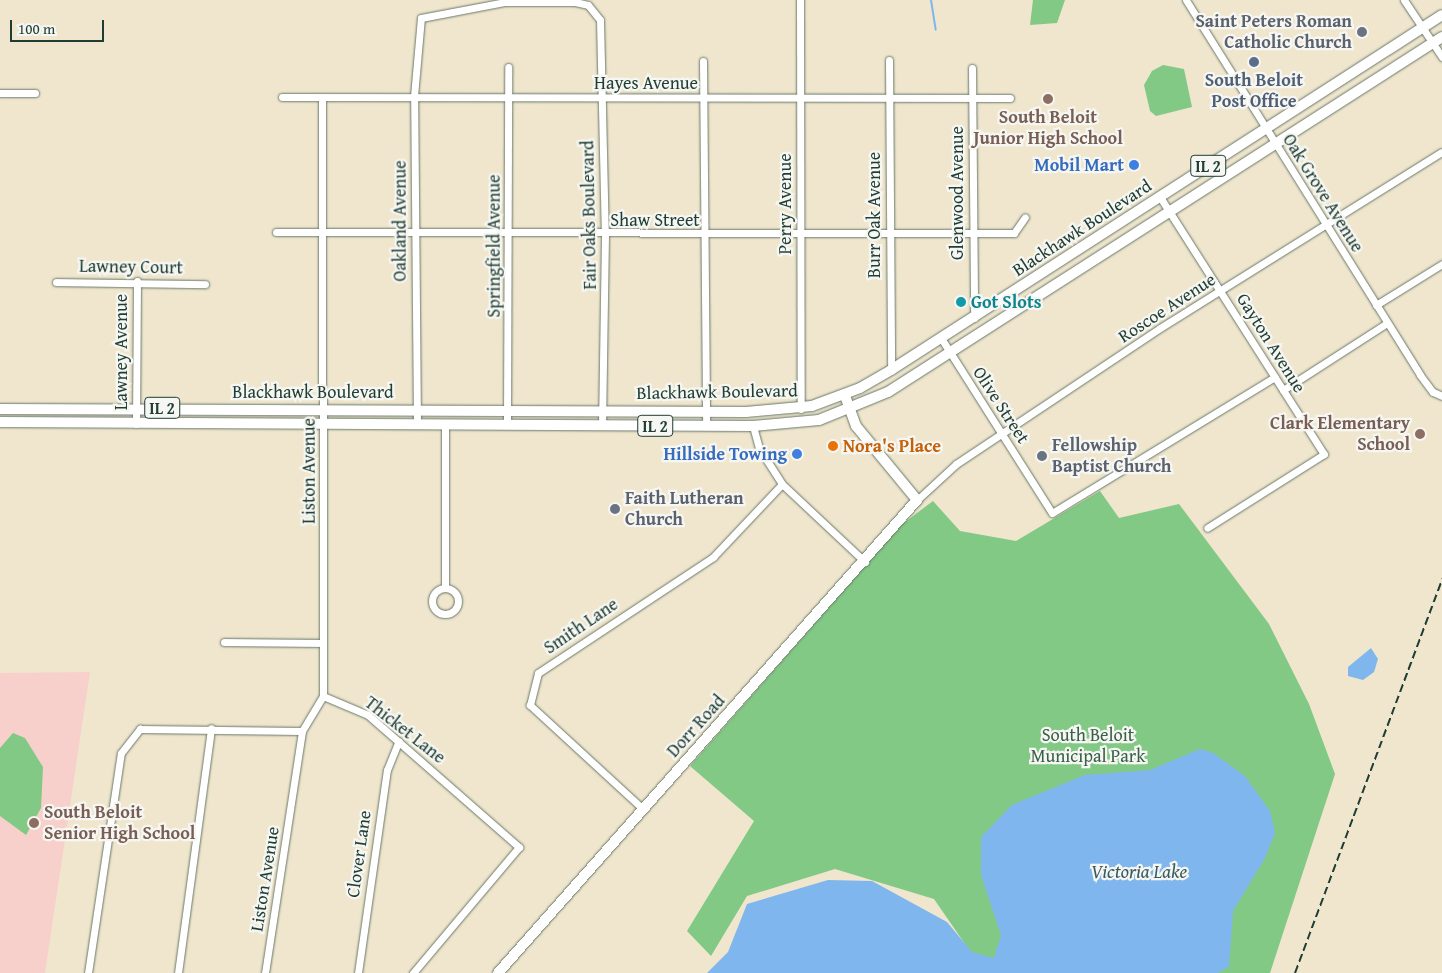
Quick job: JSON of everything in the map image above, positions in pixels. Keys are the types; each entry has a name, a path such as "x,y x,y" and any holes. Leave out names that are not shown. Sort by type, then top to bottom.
{"main road":[{"name":"Blackhawk Boulevard","path":"0,409 417,408 706,411 801,409 845,395 891,370 1442,15"},
{"name":"Blackhawk Boulevard","path":"0,422 753,426 798,424 848,411 950,354 1438,40"},
{"path":"845,395 848,411 888,470 917,500"},
{"name":"Dorr Road","path":"498,973 643,808 865,562 917,500"}],"street":[{"name":"Perry Avenue","path":"800,0 799,233 801,409"},
{"name":"Oak Grove Avenue","path":"1186,0 1275,146 1387,323 1433,392 1442,396"},
{"path":"1404,0 1423,27 1438,40 1442,57"},
{"name":"Oakland Avenue","path":"417,424 414,96 421,18 505,2 575,2 588,5 600,20"},
{"name":"Fair Oaks Boulevard","path":"600,20 605,235 604,410 602,426"},
{"name":"Burr Oak Avenue","path":"889,60 891,370"},
{"path":"703,61 705,99 706,426"},
{"name":"Springfield Avenue","path":"508,67 510,234 508,425"},
{"name":"Glenwood Avenue","path":"972,68 974,318"},
{"path":"0,93 35,93"},
{"name":"Hayes Avenue","path":"282,97 508,96 602,99 889,100 972,97 1010,98"},
{"name":"Liston Avenue","path":"322,98 323,696"},
{"name":"Roscoe Avenue","path":"917,500 944,473 1002,434 1221,291 1442,152"},
{"name":"Gayton Avenue","path":"1160,197 1324,454 1207,528"},
{"name":"Shaw Street","path":"276,232 605,235 1014,233 1025,217"},
{"path":"1376,305 1442,264"},
{"name":"Lawney Court","path":"56,282 137,281 205,284"},
{"name":"Lawney Avenue","path":"136,424 137,281"},
{"path":"1284,390 1387,323"},
{"name":"Olive Street","path":"941,338 1052,513 1275,377"},
{"path":"445,424 445,588"},
{"path":"753,426 759,448 782,484 865,562"},
{"name":"Smith Lane","path":"643,808 530,705 538,673 714,557 782,484"},
{"path":"224,642 322,642"},
{"path":"88,973 121,753 140,729 211,728 302,731 323,696"},
{"name":"Thicket Lane","path":"323,696 368,715 519,847 413,973"},
{"path":"178,973 211,728"},
{"name":"Liston Avenue","path":"266,973 302,731"},
{"name":"Clover Lane","path":"358,973 387,770 399,741"}],"shaded area":[{"name":"South Beloit Senior High School","path":"90,672 45,973 0,973 0,673"}],"green space":[{"path":"1033,0 1065,0 1057,23 1030,25"},
{"path":"1163,65 1184,69 1192,107 1156,116 1150,111 1144,85 1152,71"},
{"name":"South Beloit Municipal Park","path":"1100,491 1119,518 1179,504 1269,624 1309,704 1335,774 1270,973 985,973 934,899 835,869 747,896 711,956 687,931 754,821 690,766 901,525 933,501 960,531 1016,541"},
{"path":"13,733 25,738 43,767 41,808 26,835 0,816 0,748"}],"water":[{"path":"1371,648 1378,659 1374,672 1363,680 1348,676 1348,667"},
{"name":"Victoria Lake","path":"1200,749 1213,753 1245,776 1270,811 1275,833 1265,858 1233,911 1229,967 1217,973 707,973 728,952 747,904 828,880 872,881 947,922 972,952 994,958 1001,935 981,875 981,837 1012,805 1085,775 1150,770"}],"waterway":[{"path":"931,0 936,30"}],"railway":[{"path":"1295,973 1442,579"}],"place":[{"name":"Saint Peters Roman Catholic Church","path":"1362,32"},
{"name":"South Beloit Post Office","path":"1254,62"},
{"name":"South Beloit Junior High School","path":"1048,99"},
{"name":"Mobil Mart","path":"1134,165"},
{"name":"Got Slots","path":"961,302"},
{"name":"Clark Elementary School","path":"1420,434"},
{"name":"Nora's Place","path":"833,446"},
{"name":"Hillside Towing","path":"797,454"},
{"name":"Fellowship Baptist Church","path":"1042,456"},
{"name":"Faith Lutheran Church","path":"615,509"},
{"name":"South Beloit Senior High School","path":"34,823"}]}
